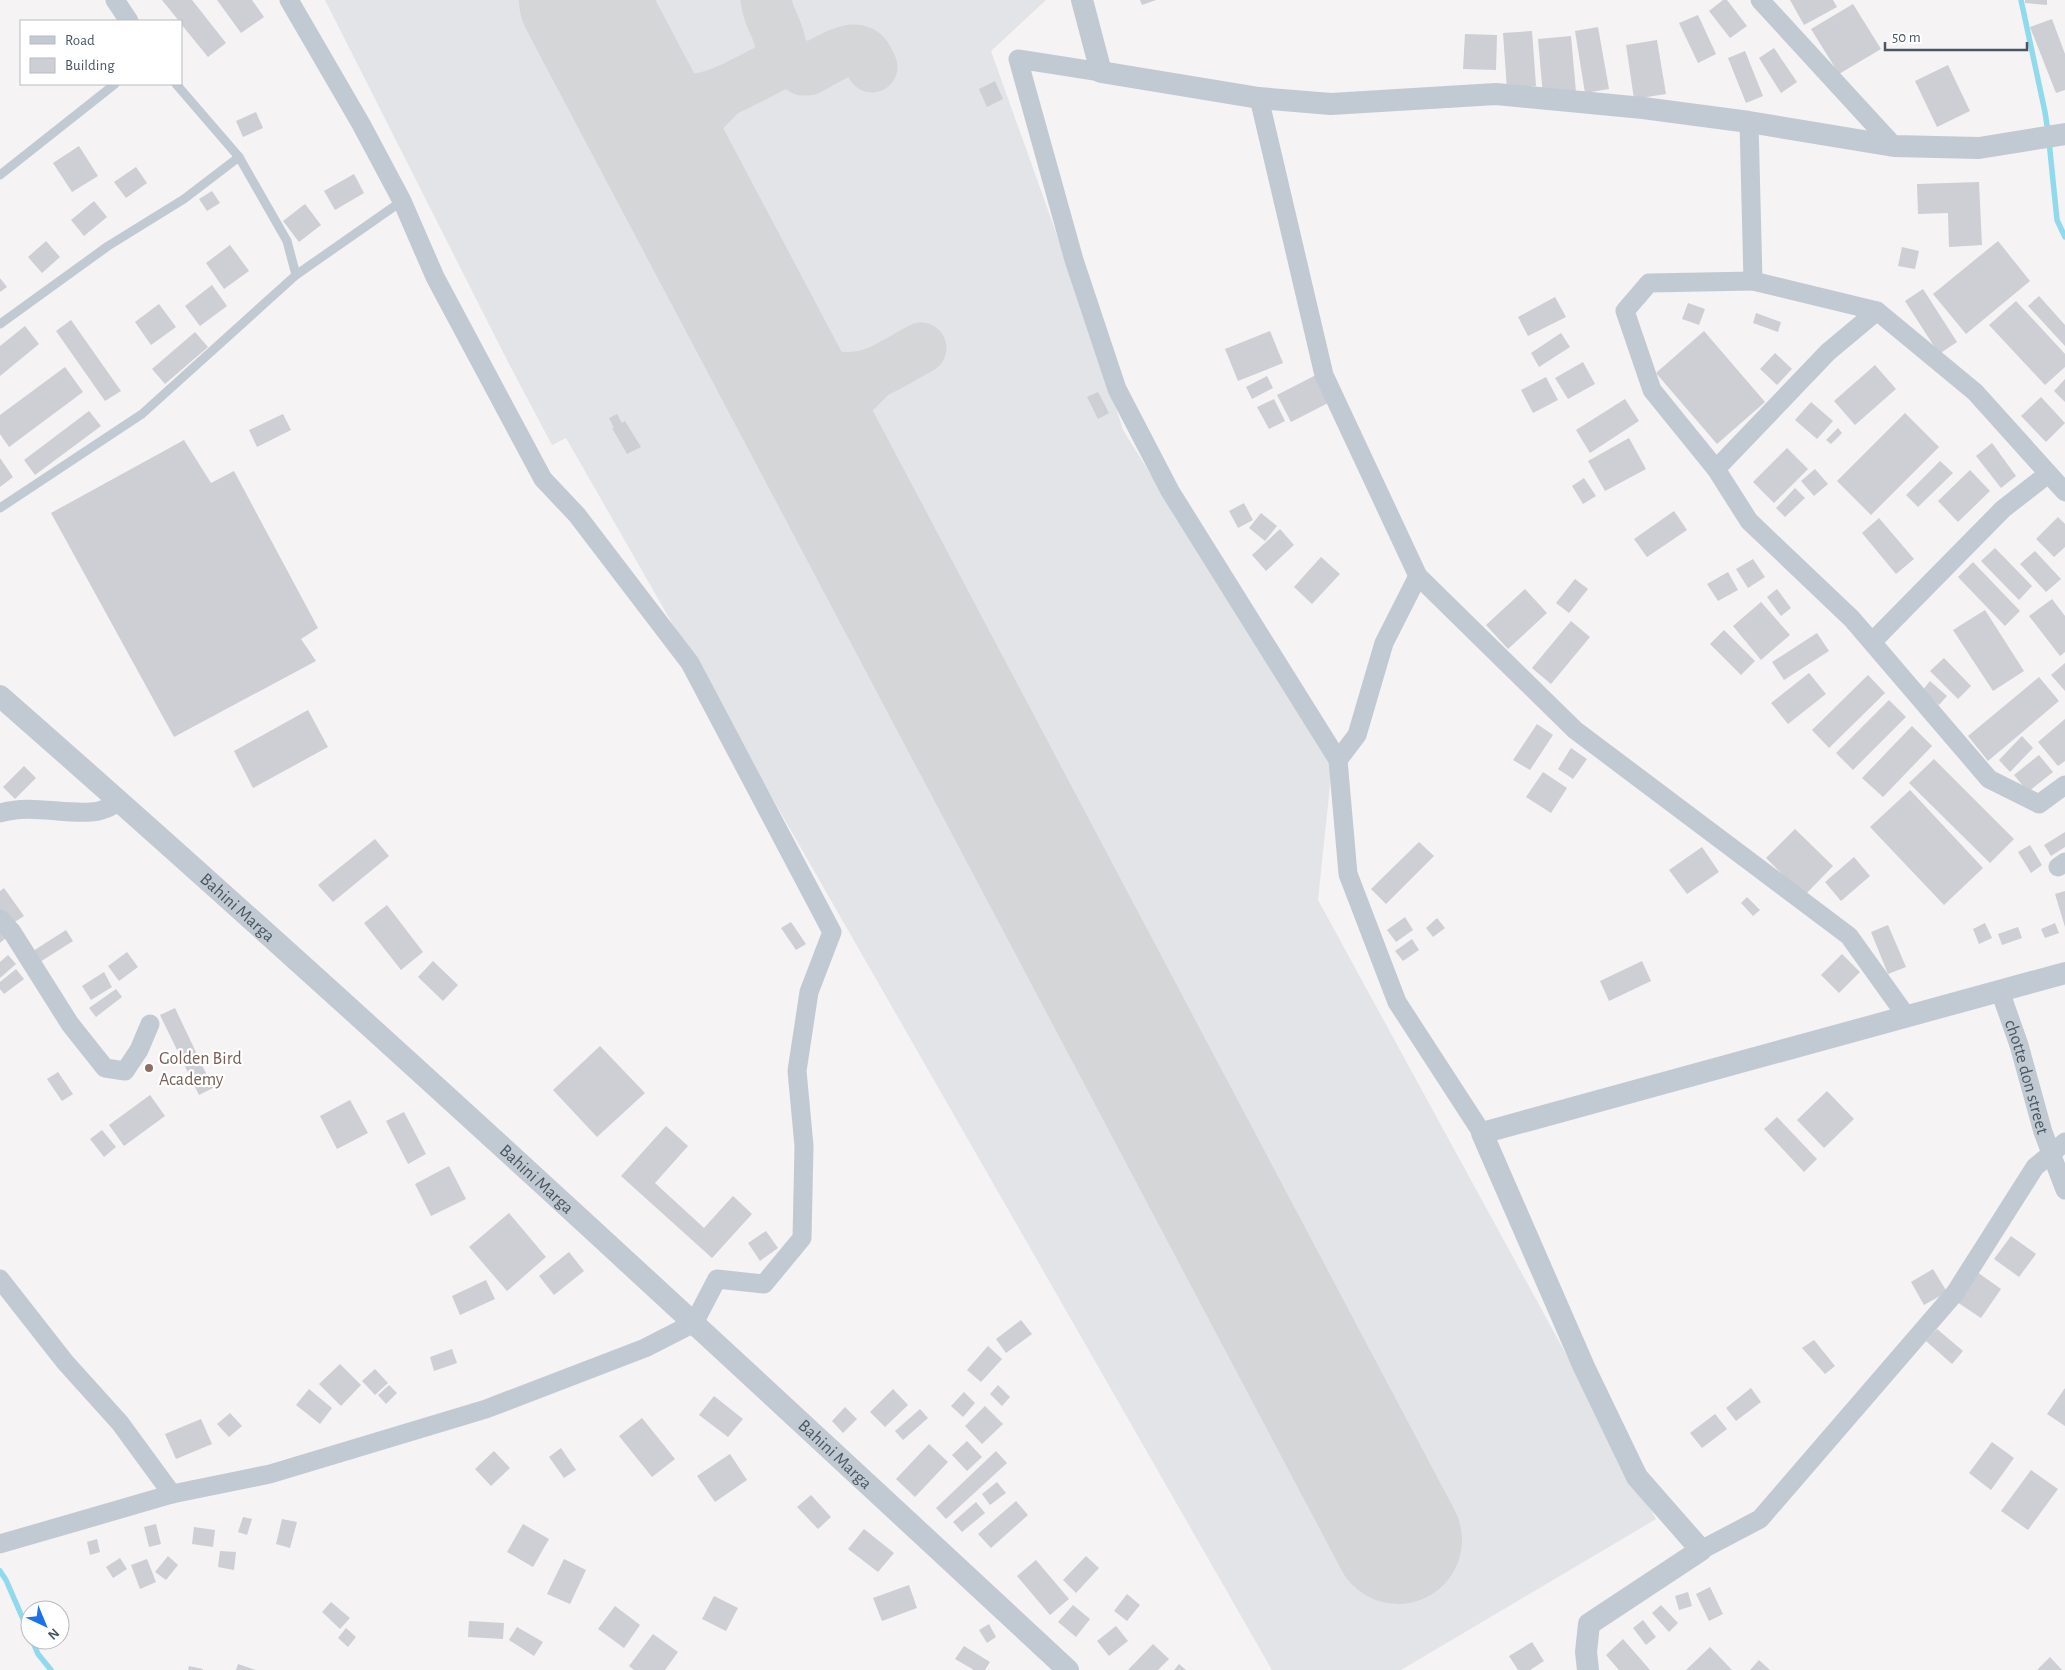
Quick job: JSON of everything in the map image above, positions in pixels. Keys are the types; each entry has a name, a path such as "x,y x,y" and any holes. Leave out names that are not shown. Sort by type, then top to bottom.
{"street":[{"path":"114,0 128,20"},
{"path":"0,1544 172,1494 270,1474 486,1409 645,1348 694,1323 717,1279 764,1284 802,1238 804,1146 797,1072 809,992 832,932 690,663 577,515 544,479 435,277 402,201 361,124 289,0"},
{"path":"1082,0 1101,72"},
{"path":"1760,0 1894,146"},
{"path":"1702,1550 1637,1477 1584,1366 1482,1133 1397,1002 1348,874 1338,760 1170,491 1117,388 1074,260 1018,60 1259,98 1330,104 1496,94 1643,108 1749,122 1894,146 1979,148 2004,146 2065,134"},
{"path":"1259,98 1324,375 1418,576 1575,730 1849,936 1907,1017"},
{"path":"1749,122 1753,281"},
{"path":"2065,492 1975,392 1877,311 1753,281 1649,282 1625,311 1652,390 1716,469 1749,521 1852,619 1989,778 2039,804 2065,785"},
{"path":"1716,469 1828,352 1877,311"},
{"path":"1872,642 2003,509 2048,474"},
{"path":"1338,760 1357,735 1384,643 1418,576"},
{"name":"Bahini Marga","path":"0,696 120,802 694,1323 1068,1670"},
{"path":"0,814 13,810 36,809 91,812 106,809 120,802"},
{"path":"0,919 12,932 70,1024 105,1068 125,1072 139,1050 150,1024"},
{"path":"1482,1133 2065,973"},
{"name":"chotte don street","path":"2000,991 2019,1045 2043,1132 2059,1147 2065,1190"},
{"path":"1588,1670 1586,1652 1589,1624 1702,1550 1760,1520 1955,1293 2035,1168 2059,1147"},
{"path":"0,1279 65,1362 120,1423 172,1494"}],"lane":[{"path":"0,175 114,85"},
{"path":"177,85 238,157 287,240 296,275"},
{"path":"0,324 108,246 184,199 238,157"},
{"path":"0,508 142,414 296,275 402,201"}],"shaded area":[{"path":"325,0 1046,0 991,51 1097,347 1123,430 1332,766 1318,900 1656,1519 1401,1670 1272,1670 566,438 552,445"}],"building":[{"path":"162,0 192,0 226,43 208,57 182,25 182,20 178,20"},
{"path":"217,0 252,0 264,17 241,33"},
{"path":"1140,0 1156,0 1142,5"},
{"path":"1723,0 1727,0 1747,26 1730,38 1709,11"},
{"path":"1790,0 1833,0 1837,7 1804,25"},
{"path":"2025,0 2047,0 2047,5 2025,3"},
{"path":"1853,4 1881,49 1839,74 1811,29"},
{"path":"1698,15 1716,54 1698,63 1679,23"},
{"path":"2052,19 2065,54 2065,90 2056,93 2030,27"},
{"path":"1598,27 1609,89 1585,93 1575,31"},
{"path":"1532,31 1536,86 1507,89 1503,33"},
{"path":"1465,34 1497,35 1496,70 1463,69"},
{"path":"1571,36 1576,92 1543,96 1538,39"},
{"path":"1657,40 1666,94 1634,99 1626,45"},
{"path":"1774,48 1797,82 1781,93 1759,58"},
{"path":"1745,51 1763,96 1746,103 1728,58"},
{"path":"1948,65 1970,111 1937,127 1915,81"},
{"path":"995,81 1003,99 987,107 979,89"},
{"path":"256,112 263,128 243,137 236,121"},
{"path":"79,146 98,176 72,192 53,163"},
{"path":"136,167 147,183 126,198 114,182"},
{"path":"354,174 364,193 335,210 324,191"},
{"path":"1979,182 1982,245 1949,247 1948,213 1918,214 1917,184"},
{"path":"212,191 220,203 207,211 199,199"},
{"path":"94,201 107,217 84,236 71,220"},
{"path":"305,204 321,225 299,242 283,221"},
{"path":"46,241 60,257 42,273 28,257"},
{"path":"1998,241 2030,281 1966,334 1933,294"},
{"path":"230,245 249,271 224,289 206,263"},
{"path":"1902,247 1919,251 1915,269 1898,266"},
{"path":"0,278 7,287 0,292"},
{"path":"212,285 227,306 200,326 185,306"},
{"path":"1923,289 1957,342 1939,354 1905,301"},
{"path":"2039,296 2065,325 2065,346 2028,306"},
{"path":"1555,297 1566,317 1528,336 1518,317"},
{"path":"2016,301 2065,354 2065,367 2045,385 1989,325"},
{"path":"1688,303 1705,309 1699,325 1682,319"},
{"path":"159,304 176,327 151,345 135,322"},
{"path":"1756,313 1781,322 1778,332 1753,323"},
{"path":"71,320 121,391 105,401 56,331"},
{"path":"25,326 39,344 0,376 0,346"},
{"path":"1270,331 1283,363 1238,381 1225,349"},
{"path":"1704,331 1765,402 1717,444 1656,373"},
{"path":"195,332 208,347 165,384 152,369"},
{"path":"1561,333 1570,347 1539,367 1531,353"},
{"path":"1775,353 1792,369 1777,385 1760,369"},
{"path":"1583,362 1595,384 1568,399 1555,378"},
{"path":"1875,365 1896,389 1855,425 1834,401"},
{"path":"65,367 83,392 9,447 0,434 0,415"},
{"path":"1316,375 1330,402 1291,422 1277,395"},
{"path":"1267,376 1273,388 1252,399 1246,387"},
{"path":"1546,377 1558,400 1533,413 1521,390"},
{"path":"2065,379 2065,402 2054,391"},
{"path":"1098,392 1109,413 1098,419 1087,397"},
{"path":"2041,397 2065,423 2046,442 2021,416"},
{"path":"1274,399 1285,421 1269,429 1257,407"},
{"path":"1625,399 1639,421 1590,453 1576,430"},
{"path":"1811,402 1833,421 1817,439 1795,420"},
{"path":"89,411 101,426 35,475 24,460"},
{"path":"1905,413 1939,447 1871,515 1837,481"},
{"path":"283,414 291,430 257,447 249,430"},
{"path":"617,414 622,423 625,421 641,447 627,454 612,428 614,428 609,418"},
{"path":"1838,428 1842,433 1831,444 1826,440"},
{"path":"1629,438 1646,469 1605,491 1588,461"},
{"path":"184,440 211,483 234,471 318,628 301,639 316,661 174,737 51,513"},
{"path":"1992,443 2016,476 2001,488 1976,456"},
{"path":"1787,448 1808,469 1774,503 1753,482"},
{"path":"0,458 13,477 0,487"},
{"path":"1940,461 1953,473 1918,507 1906,495"},
{"path":"1815,469 1828,484 1814,496 1801,481"},
{"path":"1970,470 1990,491 1958,522 1938,501"},
{"path":"1584,478 1596,496 1583,504 1572,486"},
{"path":"1795,488 1805,498 1785,517 1776,508"},
{"path":"1244,503 1253,520 1238,528 1229,511"},
{"path":"1674,511 1687,530 1647,557 1634,539"},
{"path":"1261,513 1277,526 1265,541 1249,528"},
{"path":"2058,517 2065,524 2065,547 2054,557 2036,539"},
{"path":"1879,518 1914,559 1896,574 1862,533"},
{"path":"1280,529 1294,545 1266,571 1252,555"},
{"path":"1995,548 2032,586 2019,600 1981,561"},
{"path":"2035,551 2061,579 2046,592 2020,564"},
{"path":"1321,557 1340,574 1312,604 1294,587"},
{"path":"1753,559 1765,577 1748,588 1736,569"},
{"path":"1973,562 2020,611 2005,626 1958,577"},
{"path":"1728,572 1738,590 1718,601 1707,584"},
{"path":"1575,579 1588,589 1569,613 1556,603"},
{"path":"1525,589 1547,613 1508,649 1486,625"},
{"path":"1777,589 1791,608 1781,616 1767,597"},
{"path":"2052,599 2065,616 2065,652 2060,656 2029,616"},
{"path":"1761,602 1790,635 1761,660 1733,626"},
{"path":"1985,610 2024,671 1993,691 1953,630"},
{"path":"1571,621 1590,637 1551,684 1532,668"},
{"path":"1724,630 1755,661 1741,675 1710,644"},
{"path":"1817,633 1829,651 1784,680 1772,662"},
{"path":"1944,658 1971,686 1958,699 1930,671"},
{"path":"2065,663 2065,691 2051,675"},
{"path":"1809,673 1826,694 1788,724 1771,703"},
{"path":"1868,675 1885,693 1829,748 1812,730"},
{"path":"2039,677 2059,701 1988,761 1968,736"},
{"path":"1930,681 1947,696 1939,705 1922,691"},
{"path":"1889,700 1906,717 1853,770 1836,753"},
{"path":"308,710 328,747 253,788 234,751"},
{"path":"2065,719 2065,761 2058,766 2038,742"},
{"path":"1537,724 1553,735 1530,770 1513,760"},
{"path":"1912,726 1932,746 1883,797 1862,778"},
{"path":"2022,736 2033,748 2010,772 1999,760"},
{"path":"1571,748 1587,759 1573,779 1558,769"},
{"path":"2039,755 2053,772 2028,792 2014,775"},
{"path":"1934,759 2014,839 1990,863 1909,783"},
{"path":"24,766 36,778 15,799 3,787"},
{"path":"1543,772 1567,788 1551,813 1526,797"},
{"path":"1910,790 1983,868 1944,905 1870,827"},
{"path":"1795,829 1833,866 1804,896 1766,858"},
{"path":"2065,832 2065,847 2051,856 2044,845"},
{"path":"375,839 389,856 333,902 318,885"},
{"path":"1419,842 1434,856 1386,904 1371,889"},
{"path":"2030,845 2042,865 2031,873 2018,852"},
{"path":"1702,847 1719,872 1687,894 1669,870"},
{"path":"1854,857 1870,876 1841,901 1825,882"},
{"path":"4,888 24,916 10,925 0,910 0,891"},
{"path":"2065,891 2065,927 2055,894"},
{"path":"1747,897 1760,910 1753,916 1741,903"},
{"path":"387,905 423,952 401,970 364,923"},
{"path":"1405,917 1413,930 1396,942 1387,930"},
{"path":"1437,918 1445,928 1433,937 1426,928"},
{"path":"791,922 806,944 796,950 781,928"},
{"path":"1985,923 1992,938 1979,944 1973,929"},
{"path":"2055,923 2059,933 2045,938 2041,929"},
{"path":"1888,925 1906,967 1888,974 1871,932"},
{"path":"0,927 8,936 0,943"},
{"path":"2018,927 2022,938 2002,945 1998,934"},
{"path":"66,930 73,941 40,962 33,951"},
{"path":"1412,939 1419,950 1403,961 1395,951"},
{"path":"127,952 138,967 119,981 108,966"},
{"path":"1842,954 1860,972 1839,993 1821,975"},
{"path":"8,955 16,964 0,978 0,962"},
{"path":"433,961 458,985 443,1001 418,977"},
{"path":"1642,961 1651,981 1609,1001 1600,981"},
{"path":"16,969 24,979 4,994 0,989 0,982"},
{"path":"104,972 112,987 91,1000 82,986"},
{"path":"116,989 122,997 96,1017 89,1008"},
{"path":"175,1008 213,1088 199,1095 160,1015"},
{"path":"600,1046 645,1093 597,1137 553,1090"},
{"path":"58,1072 73,1094 62,1101 47,1079"},
{"path":"1827,1091 1854,1119 1824,1148 1797,1120"},
{"path":"150,1095 165,1116 124,1146 109,1125"},
{"path":"350,1100 368,1133 337,1149 320,1116"},
{"path":"404,1112 426,1154 408,1164 386,1121"},
{"path":"1777,1117 1817,1159 1804,1172 1764,1129"},
{"path":"666,1126 688,1146 655,1183 704,1228 733,1196 752,1214 712,1258 621,1176"},
{"path":"102,1130 116,1147 104,1157 90,1139"},
{"path":"449,1166 466,1199 431,1216 415,1184"},
{"path":"509,1213 546,1257 507,1291 469,1247"},
{"path":"766,1231 778,1248 760,1261 748,1243"},
{"path":"2011,1236 2036,1254 2019,1277 1994,1259"},
{"path":"569,1252 584,1271 554,1295 539,1276"},
{"path":"1933,1269 1947,1292 1924,1305 1911,1282"},
{"path":"1977,1272 2001,1289 1981,1318 1957,1302"},
{"path":"486,1280 495,1299 460,1315 452,1296"},
{"path":"1021,1320 1032,1334 1006,1353 996,1339"},
{"path":"1937,1329 1963,1351 1952,1364 1926,1341"},
{"path":"1814,1340 1835,1366 1825,1374 1802,1348"},
{"path":"988,1346 1002,1359 981,1382 967,1370"},
{"path":"452,1349 457,1363 434,1371 430,1357"},
{"path":"340,1364 361,1385 341,1406 319,1384"},
{"path":"375,1369 388,1383 375,1395 362,1381"},
{"path":"389,1385 397,1393 386,1404 378,1395"},
{"path":"998,1385 1010,1397 1002,1406 990,1394"},
{"path":"1751,1388 1761,1402 1736,1421 1726,1408"},
{"path":"2065,1388 2065,1426 2047,1414"},
{"path":"309,1389 332,1408 320,1424 296,1405"},
{"path":"893,1389 908,1405 885,1427 870,1412"},
{"path":"964,1392 975,1403 963,1417 951,1406"},
{"path":"714,1396 743,1419 728,1437 699,1415"},
{"path":"985,1406 1003,1424 982,1444 965,1426"},
{"path":"845,1407 857,1419 843,1433 832,1421"},
{"path":"920,1409 928,1418 903,1440 895,1431"},
{"path":"230,1413 242,1426 229,1437 217,1424"},
{"path":"1715,1414 1727,1429 1702,1448 1690,1433"},
{"path":"642,1418 675,1459 652,1477 619,1436"},
{"path":"201,1419 212,1444 176,1459 165,1434"},
{"path":"967,1441 982,1457 967,1471 952,1455"},
{"path":"1992,1442 2014,1458 1991,1490 1969,1473"},
{"path":"929,1444 948,1462 915,1497 896,1479"},
{"path":"561,1448 576,1470 564,1478 549,1457"},
{"path":"494,1451 510,1468 491,1486 475,1469"},
{"path":"996,1451 1007,1463 946,1519 936,1508"},
{"path":"730,1454 747,1480 715,1502 697,1476"},
{"path":"2031,1470 2058,1489 2028,1530 2001,1511"},
{"path":"997,1482 1006,1493 990,1505 982,1494"},
{"path":"811,1495 831,1517 818,1529 797,1507"},
{"path":"1016,1501 1028,1515 991,1548 978,1534"},
{"path":"976,1502 985,1513 962,1532 953,1522"},
{"path":"243,1517 252,1519 247,1535 238,1532"},
{"path":"282,1519 297,1522 290,1548 276,1544"},
{"path":"156,1524 161,1544 149,1547 144,1527"},
{"path":"523,1524 549,1539 533,1567 507,1552"},
{"path":"194,1527 215,1530 213,1547 192,1544"},
{"path":"864,1529 894,1553 878,1572 848,1549"},
{"path":"97,1539 100,1552 90,1555 87,1542"},
{"path":"220,1551 236,1552 234,1570 218,1567"},
{"path":"168,1556 178,1565 166,1580 155,1572"},
{"path":"1086,1556 1099,1568 1076,1593 1063,1580"},
{"path":"120,1558 127,1569 113,1578 106,1567"},
{"path":"147,1559 156,1582 140,1589 131,1565"},
{"path":"564,1559 586,1570 570,1604 547,1594"},
{"path":"1036,1560 1069,1599 1050,1615 1017,1576"},
{"path":"909,1585 917,1608 882,1621 873,1598"},
{"path":"1710,1587 1723,1614 1709,1621 1696,1594"},
{"path":"1688,1592 1692,1606 1679,1610 1675,1596"},
{"path":"1127,1594 1140,1605 1127,1621 1114,1611"},
{"path":"714,1596 738,1608 726,1631 702,1619"},
{"path":"331,1602 350,1618 340,1629 322,1612"},
{"path":"1073,1605 1090,1619 1076,1637 1058,1622"},
{"path":"1661,1605 1678,1623 1669,1632 1652,1613"},
{"path":"615,1606 640,1625 624,1648 598,1629"},
{"path":"1643,1620 1656,1637 1646,1645 1633,1628"},
{"path":"469,1621 504,1623 503,1639 468,1637"},
{"path":"989,1624 996,1637 987,1643 979,1630"},
{"path":"1116,1626 1128,1641 1109,1656 1097,1641"},
{"path":"517,1627 543,1642 534,1656 509,1640"},
{"path":"346,1628 356,1637 348,1647 338,1638"},
{"path":"653,1634 678,1652 665,1670 634,1670 629,1666"},
{"path":"1623,1639 1650,1670 1619,1670 1606,1655"},
{"path":"1532,1642 1544,1661 1530,1670 1518,1670 1509,1656"},
{"path":"1153,1644 1169,1659 1158,1670 1128,1670"},
{"path":"964,1646 990,1662 985,1670 974,1670 955,1659"},
{"path":"1710,1647 1732,1670 1686,1670"},
{"path":"2050,1657 2062,1670 2037,1670"},
{"path":"1759,1660 1770,1670 1750,1670"},
{"path":"238,1664 256,1670 236,1670"},
{"path":"1179,1664 1186,1670 1174,1670"},
{"path":"189,1666 203,1669 203,1670 188,1670"}],"waterway":[{"path":"2021,0 2048,132"},
{"path":"2049,141 2057,220 2065,237"},
{"path":"0,1571 20,1612"},
{"path":"36,1650 51,1670"}],"taxiway":[{"path":"766,0 780,41 779,57 774,66"},
{"path":"616,63 641,88 660,97 679,100 697,99 715,94 785,61 792,61 803,70 808,70 841,53 855,50 864,54 872,67"},
{"path":"690,203 687,159 690,138 699,118 721,94"},
{"path":"762,339 801,365 828,376 842,378 874,373 921,348"},
{"path":"832,471 841,416 852,395 874,373"}],"runway":[{"path":"583,0 1398,1540"}],"place":[{"name":"Golden Bird Academy","path":"149,1068"}]}
